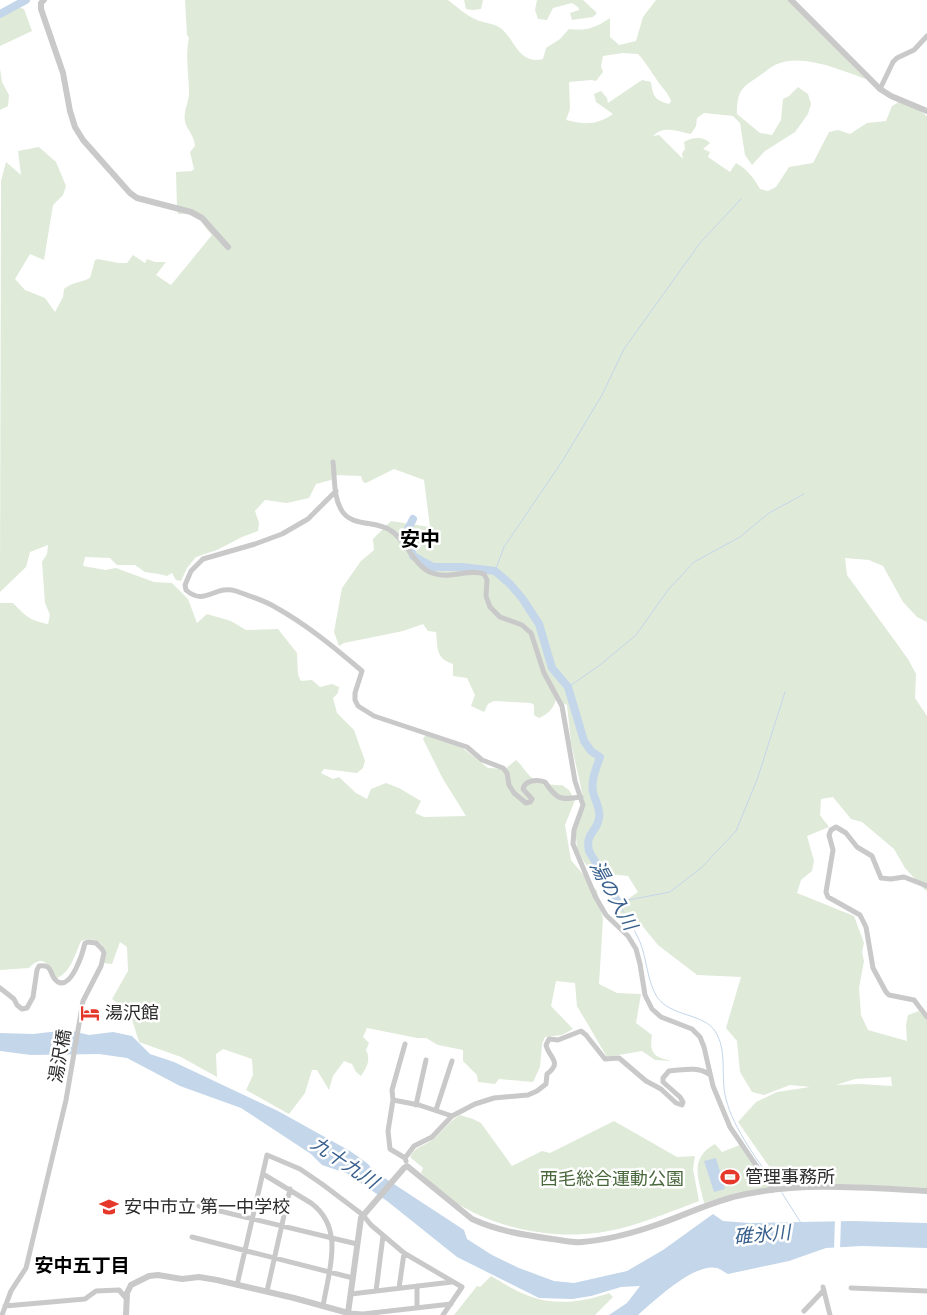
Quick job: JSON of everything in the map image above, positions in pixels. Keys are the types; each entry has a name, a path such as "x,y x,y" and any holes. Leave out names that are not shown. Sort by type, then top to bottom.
{"street":[{"path":"44,0 41,4 41,9 63,73 74,127 83,140 130,193 137,198 191,212 202,218 228,247"},
{"path":"792,0 880,89 891,96 927,111"},
{"path":"880,89 893,62 914,50 927,36"},
{"path":"333,462 336,491 344,515 356,521 378,524 389,529 400,538 424,569 431,573 457,575 475,572 486,576 487,601 494,612 500,617 522,625 531,633 541,666 562,706 573,769 581,797 582,809 573,838 595,896 606,915 628,936 636,949 645,995 649,1005 661,1018 696,1032 702,1040 709,1074 730,1128 777,1189"},
{"path":"336,491 308,519 282,534 203,559 191,571 185,585 186,590 201,597 217,590 226,589 267,603 285,613 328,643 362,671 355,693 355,700 358,706 374,716 467,747 487,762 503,768 511,789 526,803 532,799 523,789 527,783 533,781 544,782 550,792 558,798 581,797"},
{"path":"927,886 904,877 881,878 872,856 857,848 846,833 839,828 836,827 830,830 829,835 833,850 826,892 828,897 860,915 866,927 873,968 886,992 889,995 914,1000 927,1017"},
{"name":"湯沢橋","path":"0,988 14,999 22,1009 27,1008 33,997 39,966 49,968 52,975 59,982 67,982 74,975 85,943 92,941 96,943 104,953 83,1001 66,1099 26,1268 11,1291 2,1315"},
{"path":"348,1314 360,1222 364,1213 406,1167 406,1158 414,1146 432,1137 452,1116 474,1104 494,1098 528,1095 546,1084 547,1074 553,1069 555,1062 553,1056 547,1052 546,1045 549,1039 558,1040 581,1031 605,1060 618,1058 646,1081 661,1090 676,1103 682,1105 684,1102 680,1097 663,1082 663,1078 669,1071 692,1068 709,1074"},
{"path":"405,1044 394,1084 388,1131 389,1147 406,1158"},
{"path":"416,1105 426,1060"},
{"path":"436,1110 452,1062"},
{"path":"393,1100 436,1110 452,1116"},
{"path":"238,1285 267,1155 300,1169 364,1213 383,1236 404,1253 462,1287 443,1315"},
{"path":"406,1167 412,1168 472,1219 512,1234 582,1242 643,1229 703,1206 736,1196 777,1189 823,1186 927,1191"},
{"path":"263,1174 311,1203 324,1214 331,1229 329,1271 323,1306"},
{"path":"267,1291 290,1189"},
{"path":"199,1206 357,1244"},
{"path":"376,1291 383,1236"},
{"path":"192,1237 353,1278"},
{"path":"399,1288 404,1253"},
{"path":"126,1315 127,1297 131,1285 149,1276 158,1275 182,1278 199,1277 238,1285 267,1291 348,1314 389,1313 451,1304"},
{"path":"351,1294 452,1282"},
{"path":"415,1315 417,1286"},
{"path":"804,1311 823,1288 830,1315"},
{"path":"851,1288 927,1291"},
{"path":"0,1299 6,1303 85,1299 100,1290 119,1290 124,1297 127,1297"}],"green space":[{"path":"185,0 448,0 473,18 499,27 522,54 534,60 543,59 546,48 560,39 569,29 581,30 591,28 610,18 610,37 619,45 636,41 643,17 656,0 788,0 866,79 833,67 797,60 775,65 744,87 739,95 737,114 760,133 772,135 781,120 783,99 798,87 808,94 811,104 808,114 795,132 765,151 752,165 745,155 740,123 733,116 704,113 697,118 696,126 691,134 666,130 653,136 659,135 683,159 684,142 694,138 704,139 710,143 703,149 710,152 708,157 730,172 736,163 750,174 760,189 768,191 776,187 789,167 813,163 829,132 838,130 850,134 867,123 886,121 892,106 899,102 919,110 927,116 927,622 917,617 903,602 883,566 869,560 845,558 847,575 908,659 916,674 915,698 927,716 927,891 905,868 894,849 862,822 851,819 833,797 821,799 820,815 829,827 807,836 814,861 812,871 801,880 797,893 854,916 864,943 862,952 864,961 859,988 861,1015 868,1030 907,1041 906,1025 908,1015 919,1011 927,1020 927,1188 817,1183 782,1185 738,1122 756,1102 777,1092 810,1087 790,1085 764,1095 752,1092 740,1072 737,1041 726,1028 741,977 697,975 658,945 640,923 621,915 618,906 638,892 628,876 599,873 589,869 584,862 577,848 575,826 584,801 571,743 567,705 556,700 550,711 539,718 534,715 534,705 531,703 494,701 488,704 484,712 471,706 475,695 467,678 453,676 453,664 443,659 438,652 436,632 428,631 423,624 403,631 344,643 339,646 334,632 342,588 361,561 374,550 373,539 391,521 430,527 424,480 394,469 366,483 363,482 361,476 335,475 331,480 316,484 309,498 287,503 265,500 255,511 259,523 258,531 217,550 196,557 187,568 181,581 176,580 172,573 167,576 145,572 135,565 117,565 110,558 85,557 83,566 105,570 116,568 154,582 172,583 188,599 197,623 207,614 231,621 246,630 278,629 297,653 298,675 301,681 312,680 320,687 332,684 339,687 338,693 333,698 337,713 354,730 365,761 363,768 357,773 324,769 321,773 333,779 339,777 356,793 367,799 371,789 386,783 421,801 415,813 424,817 466,816 443,779 423,739 427,733 455,742 488,768 505,769 516,760 536,780 562,785 569,790 575,800 565,825 571,860 597,891 603,919 599,984 617,993 641,994 636,1023 652,1035 651,1047 655,1054 673,1061 655,1060 642,1051 607,1057 577,1006 575,983 556,981 551,1006 573,1029 562,1035 545,1037 542,1044 540,1067 533,1082 499,1079 495,1084 478,1082 477,1075 463,1061 463,1050 438,1045 426,1038 417,1038 367,1028 363,1037 369,1043 366,1050 368,1060 361,1076 356,1072 352,1064 344,1061 333,1076 329,1090 317,1070 312,1070 305,1093 289,1114 246,1090 253,1075 252,1059 223,1049 216,1054 217,1077 181,1057 139,1042 130,1013 112,999 128,971 127,947 120,942 112,964 103,963 105,949 100,943 92,940 81,941 66,972 57,978 53,977 47,964 41,961 29,968 0,970 0,603 13,603 29,617 42,623 48,624 50,615 45,603 42,562 47,554 48,545 30,552 26,567 0,592 1,181 6,162 21,175 18,151 39,147 56,162 66,186 63,195 53,205 44,260 30,254 15,279 25,290 45,298 55,312 63,297 64,289 90,278 95,260 98,259 127,263 133,255 145,263 147,259 155,262 166,262 156,275 171,285 212,235 196,213 178,214 177,209 176,172 192,171 194,169 190,152 195,146 185,118 189,93 187,59 189,38 187,35","holes":["623,53 638,54 668,95 671,101 669,104 656,97 651,82 642,80 608,103 607,98 601,91 594,94 596,102 613,114 607,118 591,123 566,120 570,109 569,82 596,81 603,72 601,66 603,56","891,1077 892,1086 836,1085 855,1079"]},
{"path":"464,0 483,0 481,9 466,9"},
{"path":"537,0 583,0 597,13 593,17 572,20 570,13 579,10 572,3 553,8 547,20 538,19 535,10"},
{"path":"14,6 24,9 32,31 0,46 0,13"},
{"path":"0,68 2,82 9,95 8,106 0,110"},
{"name":"西毛総合運動公園","path":"460,1115 481,1123 512,1166 542,1151 550,1153 614,1121 677,1157 695,1156 693,1169 699,1201 654,1218 604,1232 559,1234 537,1232 493,1221 472,1212 444,1195 421,1173 423,1168 410,1157 416,1150 433,1139"},
{"name":"管理事務所","path":"715,1144 722,1152 740,1145 768,1185 768,1188 737,1193 704,1203 698,1178 698,1163 701,1156"},
{"path":"491,1276 524,1294 549,1301 580,1301 609,1293 613,1297 595,1315 454,1315 477,1286 480,1287"}],"water":[{"path":"68,1030 89,1035 113,1032 132,1036 150,1054 174,1062 278,1111 350,1151 367,1163 374,1171 464,1230 467,1239 492,1255 519,1268 554,1281 574,1283 627,1271 663,1250 713,1214 723,1221 750,1223 853,1221 927,1223 927,1248 862,1246 826,1248 789,1261 728,1274 717,1268 708,1268 698,1271 675,1284 638,1315 609,1315 627,1303 640,1286 621,1287 591,1296 572,1299 539,1298 457,1257 387,1201 346,1173 322,1165 311,1154 241,1108 180,1086 127,1058 99,1054 31,1055 0,1051 0,1033 33,1034"},
{"path":"716,1158 725,1189 714,1192 704,1161"}],"pier":[{"path":"835,1219 841,1219 840,1250 834,1250"}],"waterway":[{"path":"0,14 26,0"},
{"path":"495,571 504,547 563,460 602,395 624,349 700,243 741,199"},
{"path":"567,688 600,665 636,635 668,590 694,562 740,537 769,513 804,494"},
{"name":"湯の入川","path":"413,519 407,531 413,556 433,567 462,567 495,571 522,598 539,624 552,668 568,687 584,741 591,751 600,757 593,783 593,792 599,811 599,818 590,836 588,845 589,851 618,902"},
{"name":"湯の入川","path":"777,1187 747,1145 729,1110 724,1091 723,1056 715,1031 703,1021 670,1008 657,997 651,984 640,942 618,902 670,892 701,868 736,831 758,777 785,692"},
{"name":"湯の入川","path":"782,1193 801,1223"}],"place":[{"name":"湯沢館","path":"90,1013"},
{"name":"管理事務所","path":"730,1177"},
{"name":"安中市立 第一中学校","path":"109,1207"}],"district":[{"name":"安中","path":"420,539"},
{"name":"安中五丁目","path":"82,1265"}],"water label":[{"name":"九十九川","path":"345,1162"},
{"name":"碓氷川","path":"762,1234"}]}
